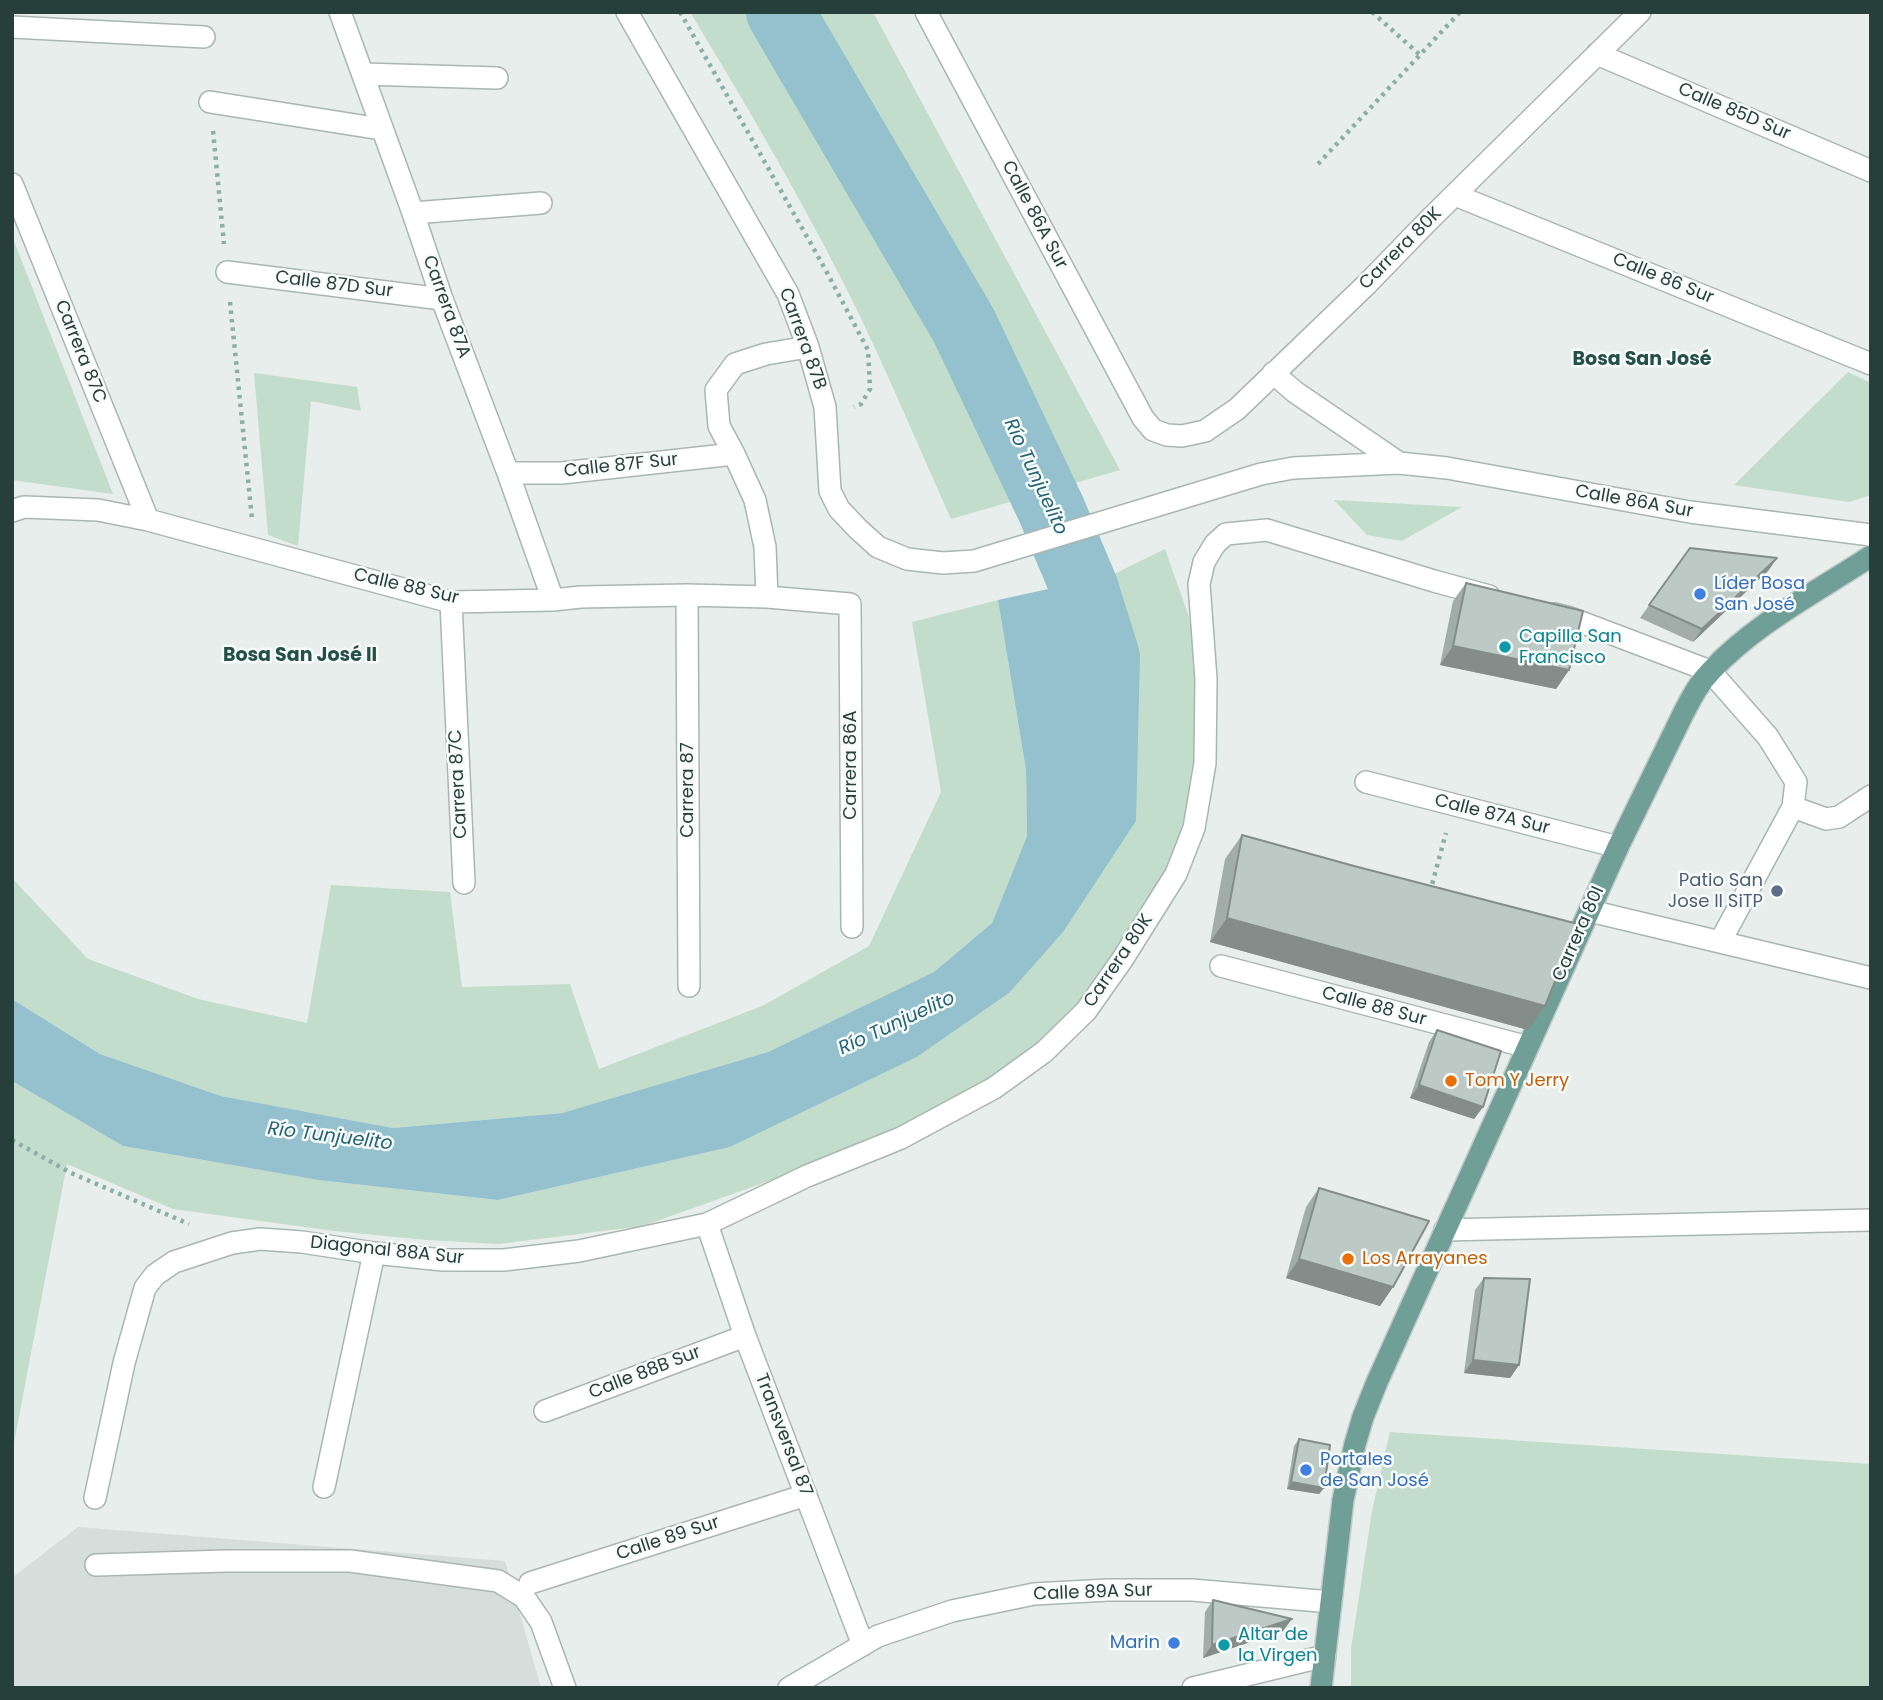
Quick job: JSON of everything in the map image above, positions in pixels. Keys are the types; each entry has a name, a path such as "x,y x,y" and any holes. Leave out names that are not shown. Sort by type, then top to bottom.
{"main road":[{"name":"Carrera 80I","path":"1321,1688 1343,1500 1363,1417 1618,847 1684,712 1710,671 1752,635 1871,556"}],"street":[{"name":"Carrera 87A","path":"340,12 553,600"},
{"name":"Carrera 87B","path":"627,12 788,294 808,347 825,407 830,491 839,509 878,547 907,559 943,563 974,561"},
{"name":"Calle 86A Sur","path":"926,12 1143,418"},
{"name":"Carrera 80K","path":"1143,418 1153,430 1182,436 1205,431 1237,409 1367,284 1640,12"},
{"path":"12,27 204,37"},
{"name":"Calle 85D Sur","path":"1597,54 1871,170"},
{"path":"363,75 497,78"},
{"path":"210,102 381,129"},
{"name":"Carrera 87C","path":"12,184 148,520"},
{"name":"Calle 86 Sur","path":"1455,195 1871,364"},
{"path":"413,213 541,203"},
{"name":"Calle 87D Sur","path":"227,272 442,299"},
{"path":"767,597 765,547 755,500 719,426 716,390 735,364 766,354 808,347"},
{"name":"Calle 86A Sur","path":"1273,373 1295,393 1399,463"},
{"name":"Calle 87F Sur","path":"508,473 562,473 734,454"},
{"name":"Calle 86A Sur","path":"974,561 1261,474 1293,468 1399,463 1460,470 1689,512 1871,535"},
{"name":"Calle 88 Sur","path":"12,511 24,507 98,510 148,520 451,602 687,595 767,597 850,604"},
{"name":"Carrera 80K","path":"707,1224 807,1176 901,1138 994,1088 1044,1052 1086,1011 1176,874 1194,828 1205,763 1206,679 1199,584 1203,562 1215,544 1226,534 1267,530 1508,601"},
{"name":"Carrera 87","path":"687,595 689,986"},
{"name":"Carrera 87C","path":"451,602 464,883"},
{"name":"Carrera 86A","path":"850,604 852,927"},
{"path":"1533,608 1570,618 1710,671 1768,737 1796,782 1793,807 1720,942"},
{"name":"Calle 87A Sur","path":"1366,782 1618,847"},
{"path":"1793,807 1826,819 1839,817 1871,796"},
{"path":"1590,911 1871,978"},
{"name":"Calle 88 Sur","path":"1220,966 1528,1047"},
{"path":"1445,1230 1871,1220"},
{"name":"Diagonal 88A Sur","path":"95,1497 124,1363 145,1288 155,1275 174,1262 232,1243 260,1239 443,1260 504,1260 579,1251 707,1224"},
{"name":"Transversal 87","path":"707,1224 745,1336 863,1645"},
{"path":"324,1487 374,1253"},
{"name":"Calle 88B Sur","path":"545,1411 745,1336"},
{"name":"Calle 89 Sur","path":"530,1584 806,1495"},
{"path":"96,1565 350,1561 498,1581 524,1597 541,1622 565,1688"},
{"name":"Calle 89A Sur","path":"789,1688 878,1636 952,1611 1034,1594 1108,1590 1192,1590 1331,1602"},
{"path":"1193,1688 1325,1656"}],"path":[{"path":"680,12 868,350 870,389 861,404 840,412 825,407"},
{"path":"1371,12 1420,55"},
{"path":"1318,164 1460,12"},
{"path":"1428,899 1453,805"},
{"path":"12,1140 71,1173 232,1243"}],"shaded area":[{"path":"78,1527 505,1561 541,1688 12,1688 12,1578"}],"green space":[{"path":"690,12 873,12 1120,470 951,519 845,285 778,162"},
{"path":"12,236 113,494 12,480"},
{"path":"1848,372 1871,383 1871,495 1849,502 1734,485"},
{"path":"254,373 357,387 361,411 311,401 298,546 268,535"},
{"path":"1334,500 1462,507 1402,541 1367,535"},
{"path":"1165,549 1189,617 1203,685 1187,828 1173,870 1085,1010 991,1087 808,1167 643,1226 499,1244 334,1231 173,1209 67,1164 12,1453 12,1081 123,1146 318,1180 498,1200 730,1147 917,1057 1009,993 1140,653 1112,575"},
{"path":"998,600 1026,770 1027,836 992,923 934,972 768,1052 562,1113 393,1128 221,1096 100,1054 12,999 12,878 88,959 198,999 307,1023 331,885 450,892 462,987 570,984 599,1069 762,1006 869,946 941,792 912,622"},
{"path":"1390,1432 1871,1464 1871,1688 1351,1688 1351,1649 1372,1511"}],"water":[{"path":"1112,575 1140,653 1136,821 1063,932 1009,993 917,1057 730,1147 498,1200 318,1180 123,1146 12,1081 12,999 100,1054 221,1096 393,1128 562,1113 768,1052 934,972 992,923 1027,836 1026,770 998,600"}],"building":[{"name":"Líder Bosa San José","path":"1690,548 1777,558 1702,629 1649,605"},
{"name":"Capilla San Francisco","path":"1466,583 1583,611 1569,670 1453,646"},
{"path":"1242,835 1578,924 1545,1006 1227,918"},
{"name":"Tom Y Jerry","path":"1437,1030 1501,1051 1483,1107 1419,1085"},
{"name":"Los Arrayanes","path":"1319,1188 1429,1221 1393,1287 1299,1259"},
{"path":"1484,1278 1530,1279 1519,1365 1473,1360"},
{"name":"Portales de San José","path":"1299,1439 1330,1445 1324,1488 1291,1482"},
{"path":"1213,1600 1292,1619 1212,1645"}],"waterway":[{"name":"Río Tunjuelito","path":"780,12 964,326 1051,509 1084,587 1105,654 1105,672"}],"place":[{"name":"Líder Bosa San José","path":"1700,594"},
{"name":"Capilla San Francisco","path":"1505,647"},
{"name":"Patio San Jose II SiTP","path":"1777,891"},
{"name":"Tom Y Jerry","path":"1451,1081"},
{"name":"Los Arrayanes","path":"1348,1259"},
{"name":"Portales de San José","path":"1306,1470"},
{"name":"Marin","path":"1174,1643"},
{"name":"Altar de la Virgen","path":"1224,1645"}],"district":[{"name":"Bosa San José","path":"1642,360"},
{"name":"Bosa San José II","path":"300,656"}]}
